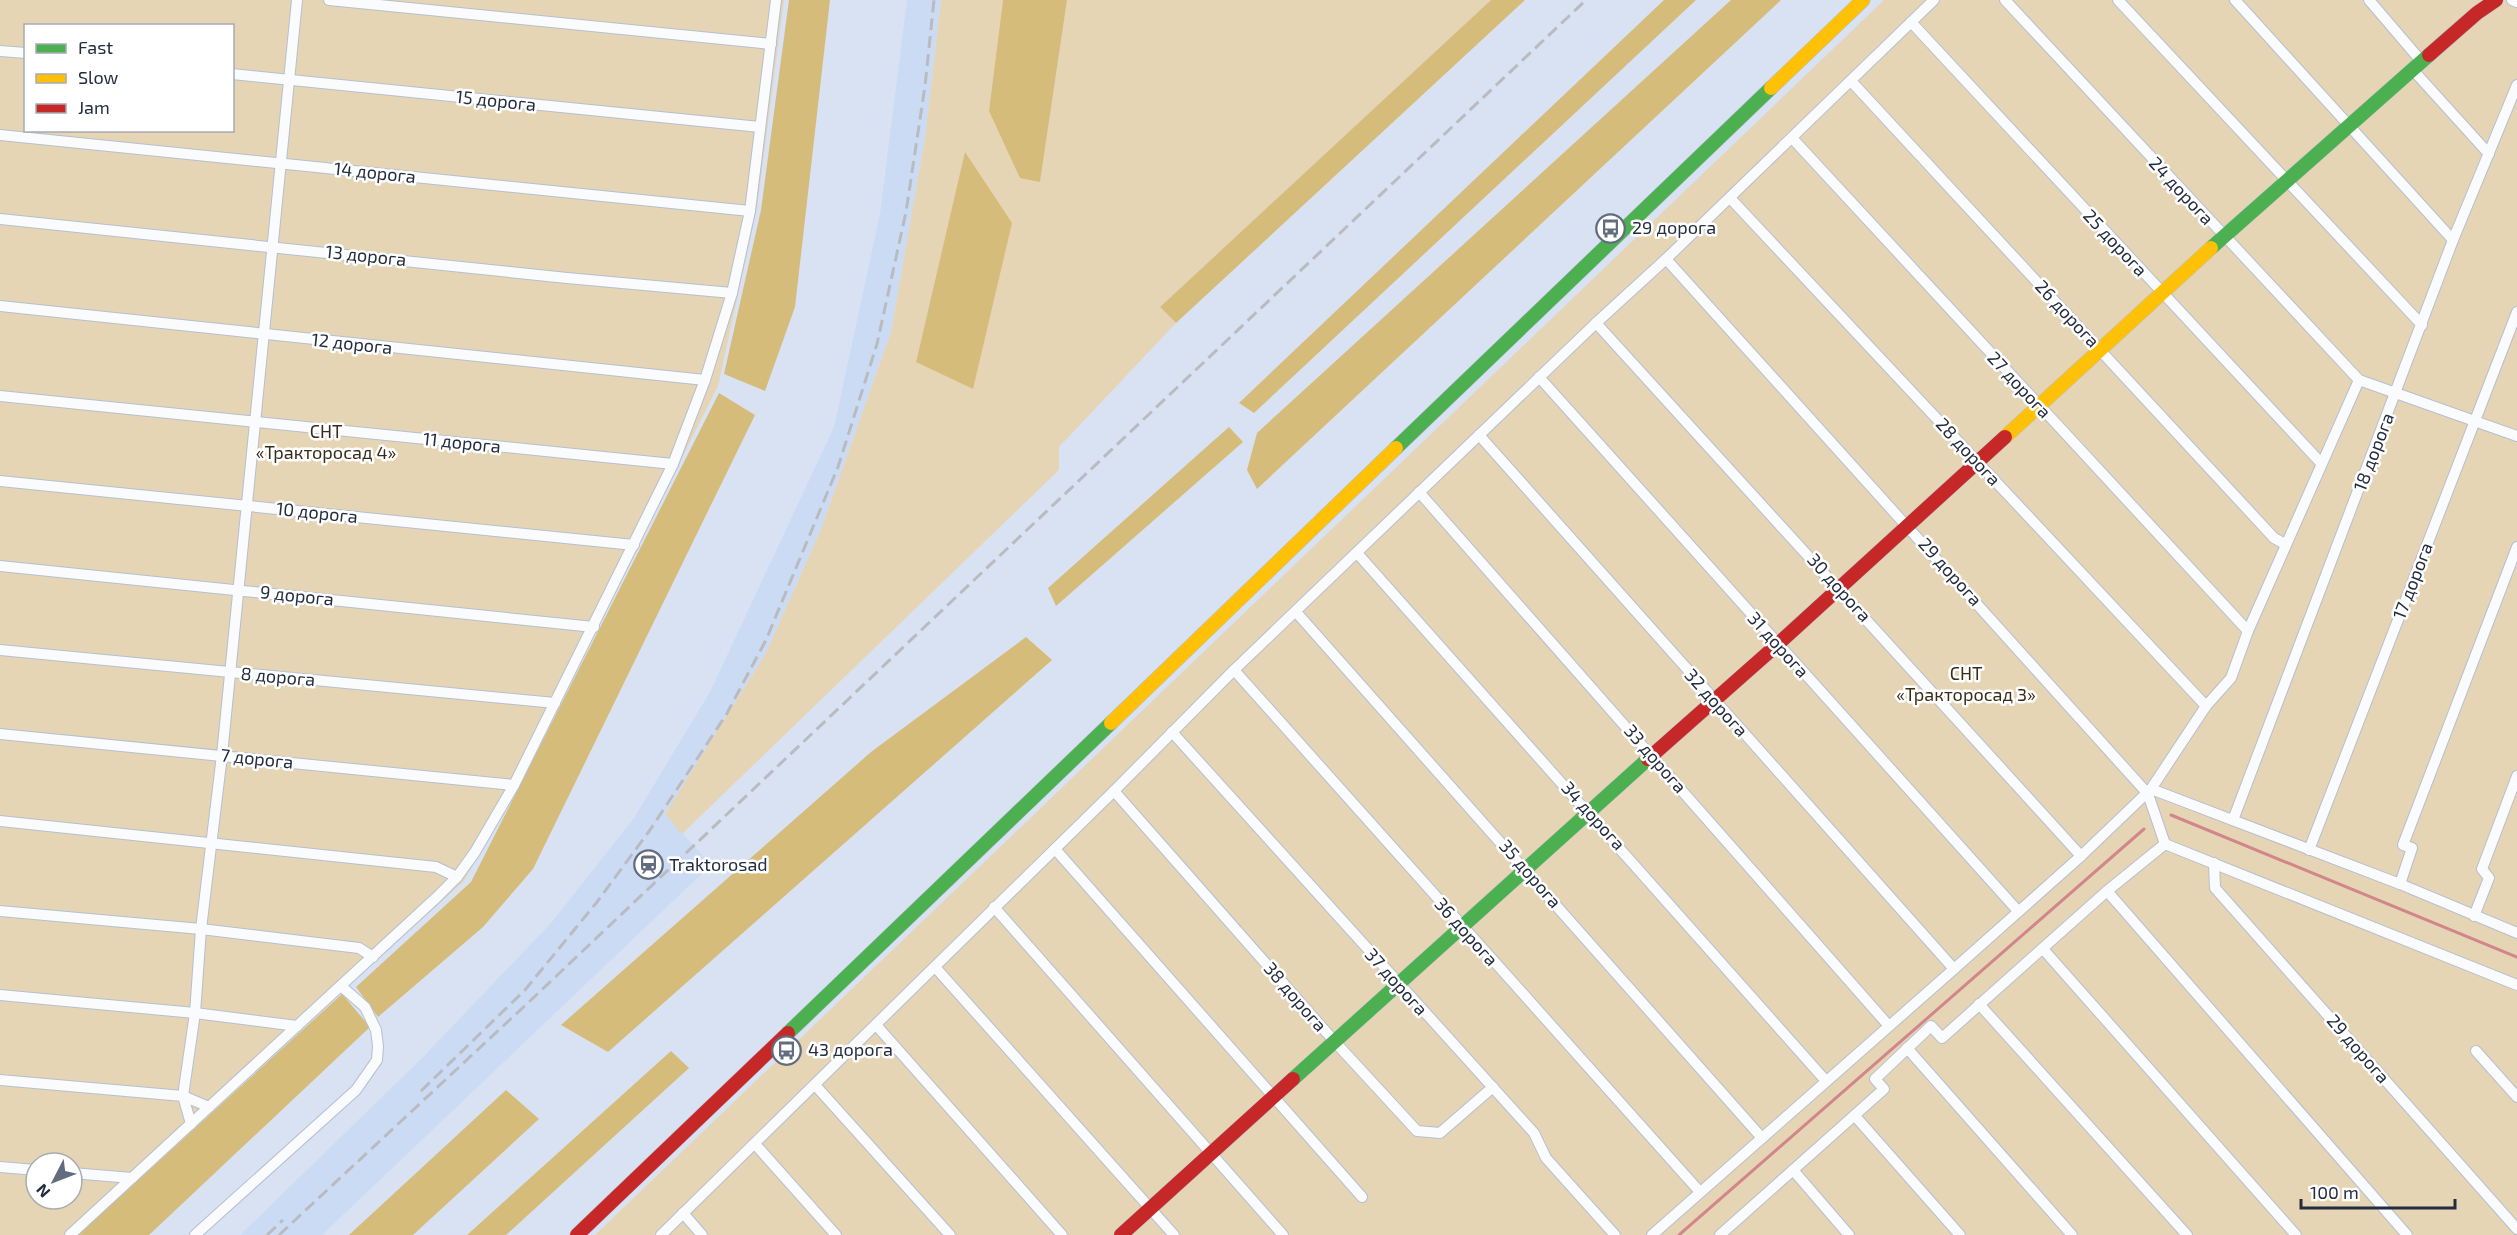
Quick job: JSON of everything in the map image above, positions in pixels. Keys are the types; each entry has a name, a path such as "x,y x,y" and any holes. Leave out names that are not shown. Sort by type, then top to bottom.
{"street":[{"path":"191,1124 183,1096 195,1013 201,929 222,755 297,0"},
{"path":"329,0 771,44"},
{"path":"70,1235 457,877 475,852 514,784 673,465 705,380 732,293 750,210 776,0"},
{"path":"577,1235 1863,0"},
{"path":"661,1235 1114,791 1234,670 1539,377 1730,198 1934,0"},
{"name":"24 дорога","path":"2005,0 2359,380"},
{"path":"2118,0 2422,325"},
{"path":"2235,0 2452,240"},
{"path":"2369,0 2418,66 2490,154"},
{"path":"1121,1235 1651,754 1778,644 1978,463 2224,236 2477,13 2496,0"},
{"path":"2512,0 2517,2"},
{"name":"25 дорога","path":"1911,22 2321,463"},
{"path":"0,51 24,53"},
{"name":"15 дорога","path":"234,74 760,127"},
{"name":"26 дорога","path":"1851,81 2274,538 2285,544"},
{"name":"18 дорога","path":"2233,820 2422,325 2452,240 2517,85"},
{"name":"14 дорога","path":"0,135 750,210"},
{"name":"27 дорога","path":"1792,138 2248,630"},
{"name":"28 дорога","path":"1730,198 2206,706"},
{"name":"13 дорога","path":"0,219 732,293"},
{"name":"29 дорога","path":"1666,259 2149,791 2166,844"},
{"name":"12 дорога","path":"0,306 705,380"},
{"name":"17 дорога","path":"2309,850 2517,312"},
{"name":"30 дорога","path":"1596,323 2081,856"},
{"name":"31 дорога","path":"1539,377 2018,911"},
{"path":"1652,1235 2081,856 2149,791 2206,706 2231,678 2248,630 2359,380 2517,436"},
{"name":"11 дорога","path":"0,396 673,465"},
{"name":"32 дорога","path":"1479,435 1954,969"},
{"name":"10 дорога","path":"0,481 634,545"},
{"name":"33 дорога","path":"1419,492 1889,1026"},
{"path":"2400,884 2412,848 2403,845 2517,547"},
{"name":"34 дорога","path":"1358,553 1826,1081"},
{"name":"9 дорога","path":"0,566 594,627"},
{"name":"35 дорога","path":"1296,612 1762,1138"},
{"name":"8 дорога","path":"0,650 555,703"},
{"name":"36 дорога","path":"1234,670 1700,1192"},
{"name":"37 дорога","path":"1172,732 1534,1133 1546,1158 1615,1235"},
{"name":"7 дорога","path":"0,734 514,784"},
{"path":"2474,916 2490,878 2481,869 2517,776"},
{"name":"38 дорога","path":"1114,791 1335,1042 1417,1131 1440,1132 1493,1087"},
{"path":"2149,791 2233,820 2400,884 2517,933"},
{"path":"0,821 436,867 457,877"},
{"path":"1724,1234 1884,1089 1875,1078 1931,1026 1942,1038 2107,891 2166,844 2517,985"},
{"path":"1054,849 1362,1197"},
{"name":"29 дорога","path":"2214,863 2216,888 2517,1229"},
{"path":"2107,891 2407,1235"},
{"path":"994,907 1283,1235"},
{"path":"0,910 201,929 359,948 373,957"},
{"path":"2043,949 2296,1235"},
{"path":"935,967 1174,1235"},
{"path":"195,1235 356,1090 377,1060 376,1030 365,1007 341,986"},
{"path":"0,995 195,1013 297,1026"},
{"path":"1979,1004 2187,1235"},
{"path":"876,1025 1062,1235"},
{"path":"1907,1048 2072,1235"},
{"path":"2476,1051 2517,1097"},
{"path":"0,1080 183,1096 209,1107"},
{"path":"815,1085 950,1235"},
{"path":"1855,1116 1960,1235"},
{"path":"755,1144 836,1235"},
{"path":"0,1167 24,1169"},
{"path":"1793,1170 1849,1235"},
{"path":"84,1174 132,1178"},
{"path":"683,1214 702,1235"}],"shaded area":[{"path":"789,0 830,0 795,307 765,391 724,374 761,210"},
{"path":"907,0 941,0 925,138 891,332 821,529 766,653 665,814 711,865 322,1235 240,1235 423,1057 551,923 634,818 710,692 834,427 880,214"},
{"path":"1003,0 1067,0 1040,182 1020,178 989,111"},
{"path":"1491,0 1525,0 1176,323 1160,307"},
{"path":"1664,0 1696,0 1254,413 1239,403"},
{"path":"1731,0 1781,0 1257,489 1247,470 1257,433"},
{"path":"965,152 1012,223 973,389 916,362"},
{"path":"719,393 755,415 533,869 483,927 378,1017 356,987 471,882"},
{"path":"1229,427 1243,442 1056,606 1048,588"},
{"path":"1026,637 1052,660 608,1052 561,1025 871,752"},
{"path":"342,994 370,1027 149,1235 78,1235"},
{"path":"671,1051 689,1068 506,1235 467,1235"},
{"path":"506,1090 539,1119 413,1235 349,1235"}],"green space":[{"name":"СНТ «Тракторосад 4»","path":"0,0 784,0 757,208 718,386 513,794 464,881 74,1235 0,1235"},
{"path":"941,0 1003,0 989,111 1040,182 1067,0 1491,0 1160,307 1176,323 1059,447 1059,470 682,834 665,814 766,653 821,529 891,332 925,138","holes":["965,153 973,389 916,361"]},
{"name":"СНТ «Тракторосад 3»","path":"1884,0 2517,0 2517,1235 595,1235"}],"waterway":[{"path":"2171,815 2517,957"},
{"path":"1679,1235 2144,829"}],"railway":[{"path":"421,1091 525,990 597,902 650,830 726,715 766,640 838,467 877,344 906,212 925,86 934,0"},
{"path":"279,1235 531,1000 1586,0"},
{"path":"267,1235 283,1220"}],"traffic: fast":[{"path":"2211,248 2429,55"},
{"path":"1396,448 1771,88"},
{"path":"788,1033 1111,723"},
{"path":"1293,1079 1648,759"}],"traffic: slow":[{"path":"1771,88 1863,0"},
{"path":"2005,437 2211,248"},
{"path":"1111,723 1396,448"}],"traffic: jam":[{"path":"2429,55 2477,13 2496,0"},
{"path":"1648,759 2005,437"},
{"path":"577,1235 788,1033"},
{"path":"1121,1235 1293,1079"}],"place":[{"name":"29 дорога","path":"1611,228"},
{"name":"Traktorosad","path":"648,865"},
{"name":"43 дорога","path":"787,1050"}]}
